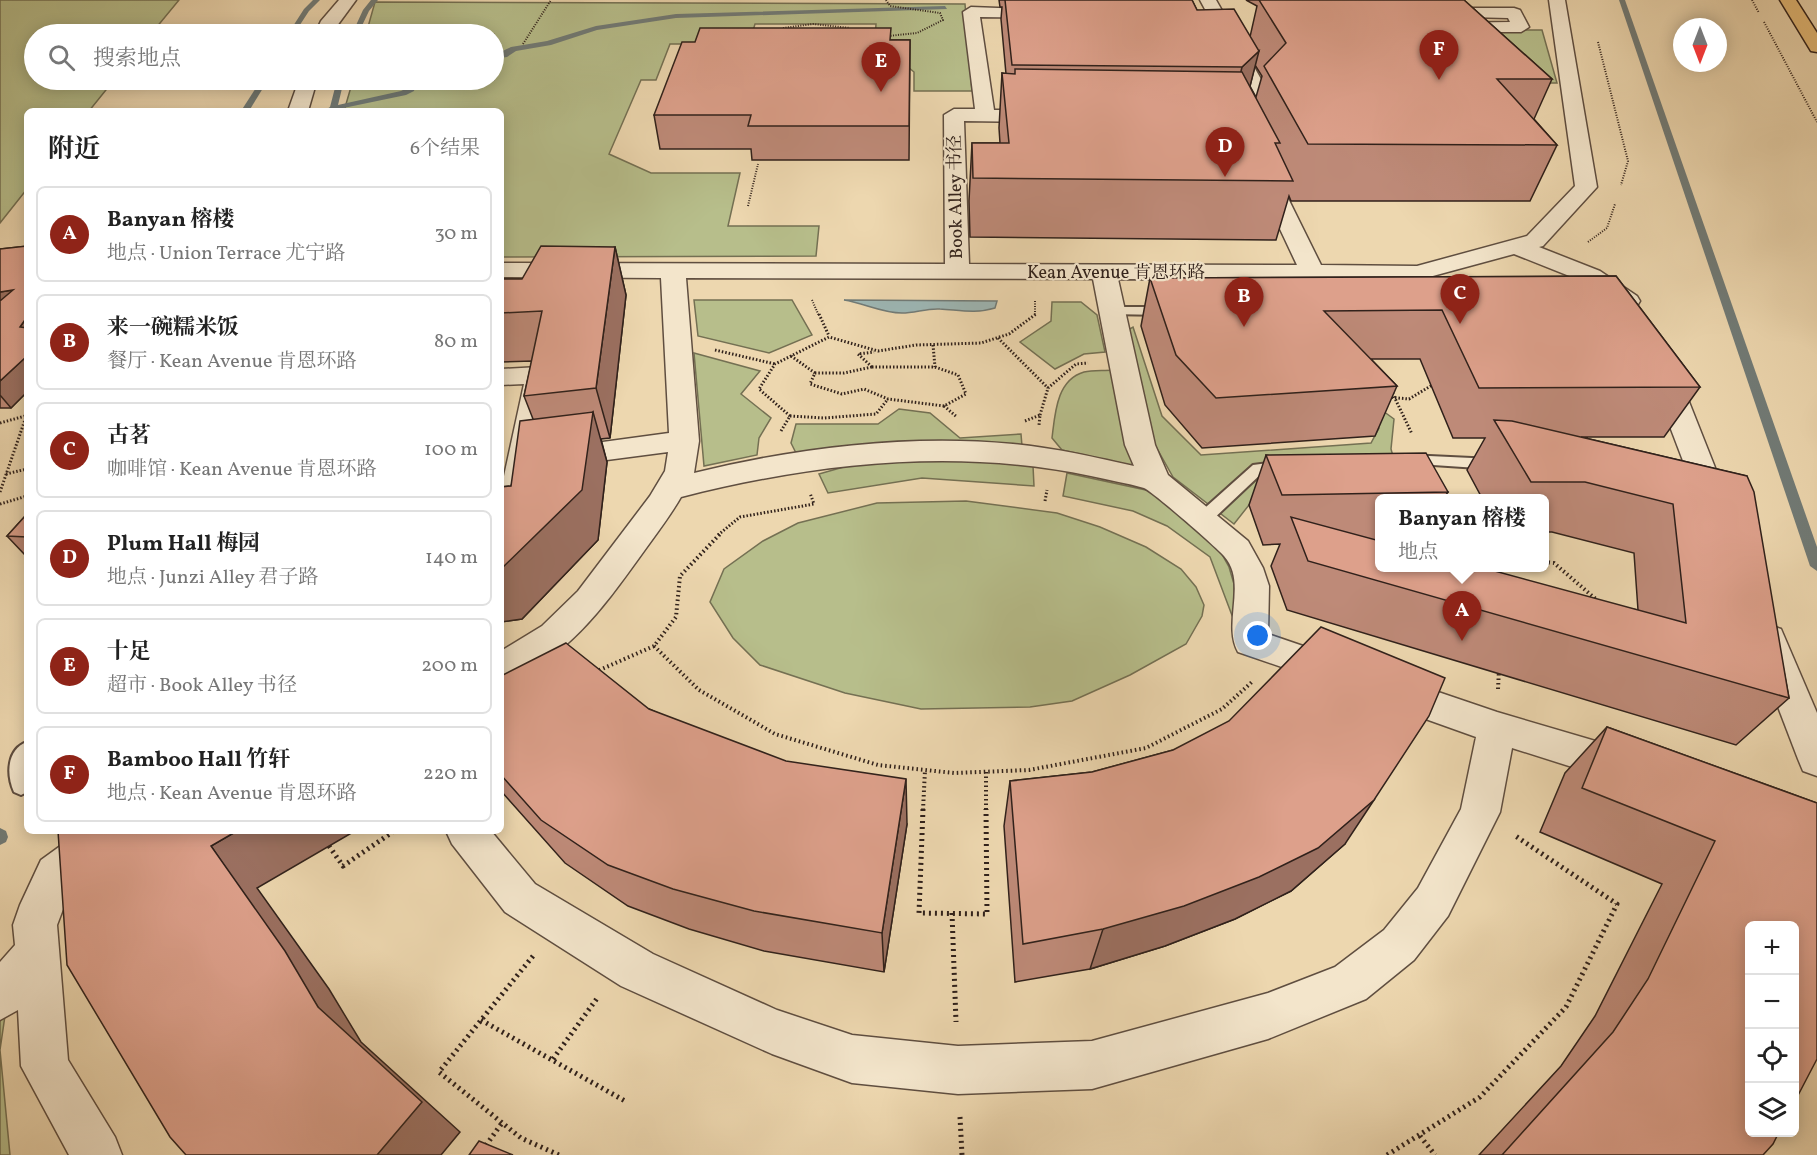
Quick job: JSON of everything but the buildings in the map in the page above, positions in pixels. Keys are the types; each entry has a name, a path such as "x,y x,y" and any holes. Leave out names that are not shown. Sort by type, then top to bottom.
{"main road":[{"path":"1788,0 1817,46"}],"street":[{"path":"328,24 348,0"},
{"name":"Kean Avenue 肯恩环路","path":"504,270 1418,273 1535,241 1586,188 1541,27 1557,0"},
{"path":"985,115 971,12 1062,13"},
{"path":"1191,13 1226,24 1261,94 1238,118 1207,118"},
{"path":"1415,13 1514,13 1541,27"},
{"path":"1427,27 1541,27"},
{"path":"299,108 305,90"},
{"name":"Book Alley 书径","path":"957,271 954,115 1067,116"},
{"path":"1238,118 1248,138"},
{"path":"1257,158 1313,273"},
{"path":"1515,246 1592,276 1624,296 1629,313"},
{"path":"504,667 554,636 590,600 670,489 680,471 684,441 673,270"},
{"path":"1104,272 1140,445 1156,481"},
{"path":"1655,352 1704,498 1727,535"},
{"path":"504,377 538,375 510,522 504,523"},
{"path":"521,460 684,441"},
{"path":"670,489 720,476 785,464 898,453 991,452 1077,463 1156,481 1237,549 1247,568 1252,586 1250,642 1497,728 1657,777"},
{"path":"1758,612 1817,759"},
{"path":"468,834 520,898 622,962 772,1031 852,1059 958,1070 1092,1065 1268,1016 1350,983 1399,945 1433,902 1480,812 1497,728"},
{"path":"98,1155 45,1066 35,925 41,904 56,874 109,834"},
{"path":"0,998 37,952"}],"lane":[{"path":"1112,311 1183,311"},
{"path":"1391,460 1505,465"},
{"path":"1203,519 1258,469 1303,464"},
{"path":"21,786 20,755 24,752"}],"path":[{"path":"523,44 551,0"},
{"path":"884,36 919,33 933,28 943,20 940,14 893,7 886,0"},
{"path":"1752,0 1817,122"},
{"path":"783,28 813,24 861,29"},
{"path":"748,206 758,164"},
{"path":"807,291 829,337"},
{"path":"872,367 858,354 933,345 981,343 1009,334 1035,315"},
{"path":"878,351 829,337 775,364 759,389 790,416 876,414 888,399"},
{"path":"998,338 1048,387"},
{"path":"678,342 775,364"},
{"path":"933,345 935,367"},
{"path":"791,356 815,373 844,373 872,367 935,367 958,375 966,394 944,406 888,399 864,389 842,394 810,384 815,373"},
{"path":"1040,415 1048,387 1076,364 1122,360"},
{"path":"1385,397 1409,399 1435,383"},
{"path":"1390,387 1414,437"},
{"path":"0,423 24,416"},
{"path":"785,464 774,442 790,416"},
{"path":"0,492 24,421"},
{"path":"6,474 24,470"},
{"path":"0,504 24,497"},
{"path":"594,673 654,646 676,617 680,576 712,540 740,517 814,504"},
{"path":"1549,562 1554,563 1602,604"},
{"path":"654,646 699,690 775,734 878,765 925,770 986,772 1029,770 1146,748 1222,709 1262,673 1250,642"},
{"path":"1497,728 1499,662"},
{"path":"925,770 919,913 987,914 986,772"},
{"path":"1387,1155 1480,1097 1566,1007 1617,904 1480,812"},
{"path":"329,846 343,866 390,834"},
{"path":"952,913 958,1070"},
{"path":"559,922 439,1072 521,1138 560,1155"},
{"path":"553,1059 622,962"},
{"path":"481,1020 625,1101"},
{"path":"479,1155 502,1123"},
{"path":"1420,1136 1435,1155"}],"green space":[{"path":"0,0 179,0 159,24 24,24 24,90 106,90 91,108 24,108 24,193 0,223"},
{"path":"375,2 965,4 972,91 914,91 914,72 897,58 874,58 876,24 755,24 749,44 670,44 656,80 641,80 609,154 651,173 740,173 728,226 819,226 816,256 504,257 504,108 345,108 350,90 504,90 504,24 369,24"},
{"path":"1425,30 1542,30 1557,83 1510,83"},
{"path":"694,300 792,300 812,335 769,353 698,336"},
{"path":"1052,302 1081,302 1097,315 1105,352 1084,354 1055,369 1020,342 1051,321"},
{"path":"1133,327 1162,416 1201,455 1371,443 1379,428 1351,396 1361,395 1394,419 1391,449 1403,493 1260,491 1234,524 1173,477 1155,445 1126,331"},
{"path":"694,353 760,371 741,394 771,418 759,438 757,455 704,466"},
{"path":"1113,370 1134,466 1062,450 1052,438 1059,399 1068,382 1084,372"},
{"path":"899,409 930,413 960,438 1021,434 1022,446 796,453 791,443 796,424 878,424"},
{"path":"941,458 1033,466 1034,486 922,478 828,493 819,474 847,466"},
{"path":"1067,473 1155,492 1219,549 1229,567 1234,584 1236,626 1210,557 1167,526 1133,511 1063,496"},
{"path":"966,501 1057,513 1100,527 1146,547 1181,569 1196,587 1204,605 1202,616 1186,644 1130,675 1072,701 1030,707 921,709 845,693 760,665 733,638 710,602 724,569 763,541 798,523 877,503"},
{"path":"6,1009 0,1050 0,1019"},
{"path":"0,1050 10,1155 0,1155"}],"water":[{"path":"844,300 997,301 995,308 981,311 935,309 902,313"}],"waterway":[{"path":"297,24 306,10 317,0"},
{"path":"360,24 366,10 375,0"},
{"path":"1622,0 1817,566"},
{"path":"504,55 514,49 548,43 596,28 676,16 945,8"},
{"path":"247,108 258,90"},
{"path":"334,108 338,90"},
{"path":"336,108 409,90"}],"place":[{"name":"Bamboo Hall 竹轩","path":"1439,80"},
{"name":"十足","path":"881,92"},
{"name":"Plum Hall 梅园","path":"1225,177"},
{"name":"古茗","path":"1460,324"},
{"name":"来一碗糯米饭","path":"1244,327"},
{"name":"Banyan 榕楼","path":"1462,641"}]}
